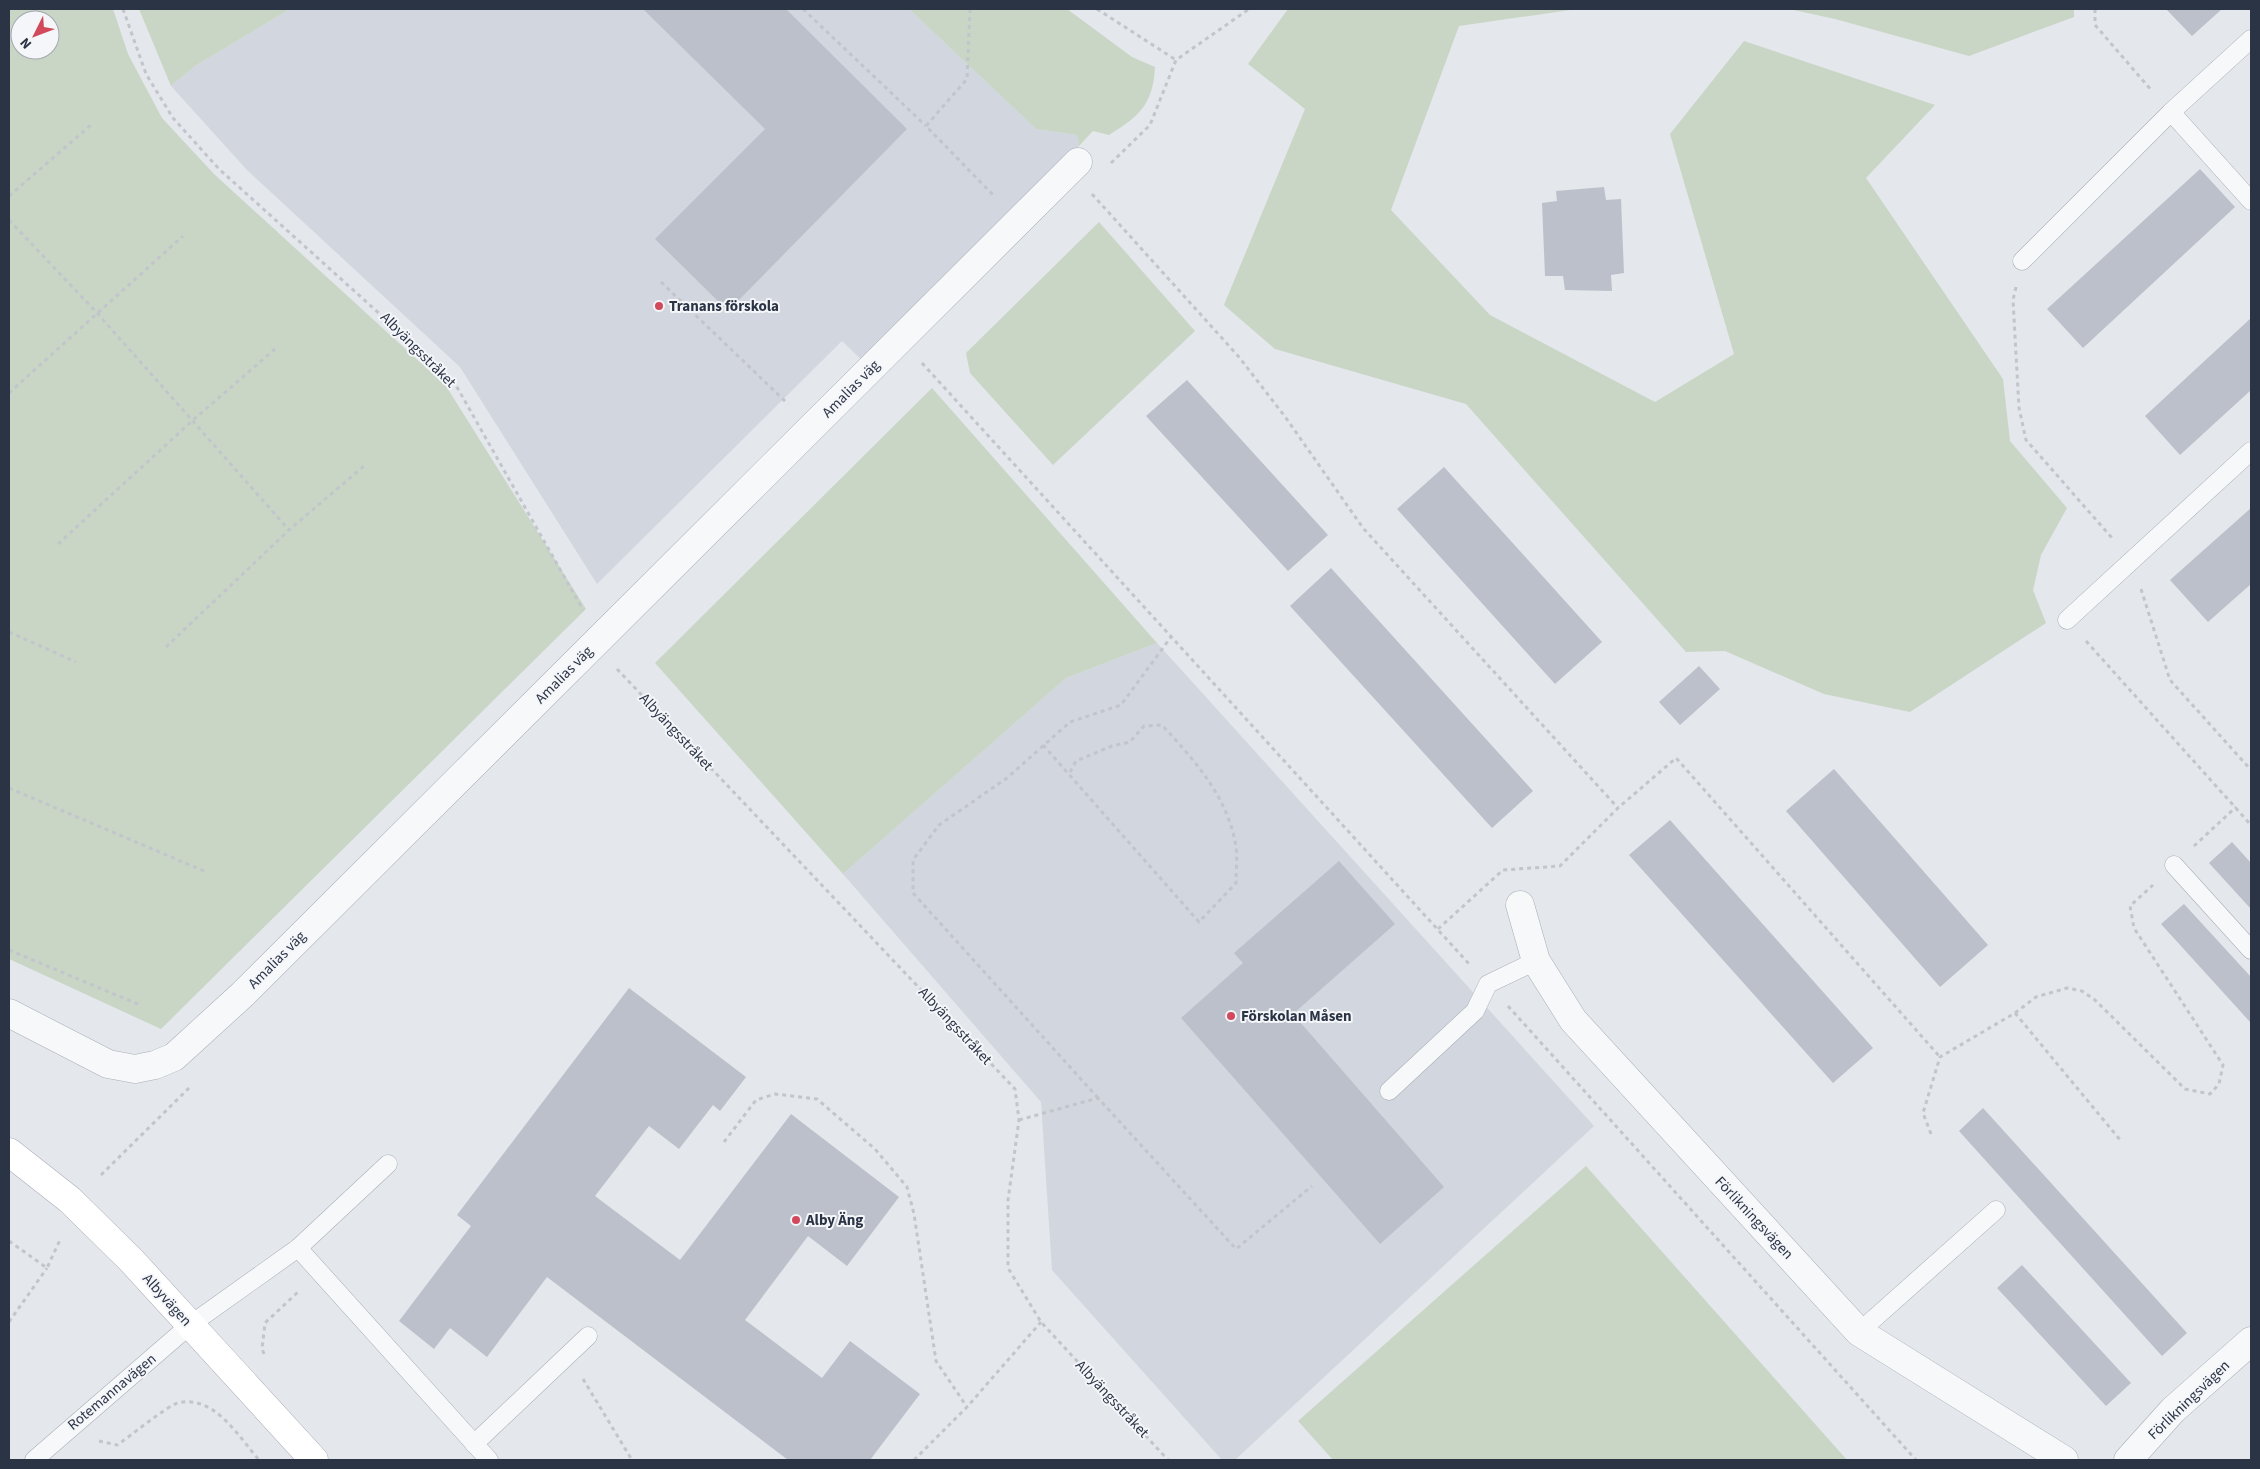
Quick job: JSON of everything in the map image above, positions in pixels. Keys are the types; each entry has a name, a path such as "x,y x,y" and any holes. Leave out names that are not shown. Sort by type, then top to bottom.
{"street":[{"name":"Amalias väg","path":"9,1013 108,1064 136,1069 155,1065 174,1057 243,994 1020,221 1082,175"},
{"name":"Förlikningsvägen","path":"1520,905 1536,961 1573,1020 1859,1332 2064,1460"},
{"name":"Albyvägen","path":"9,1152 70,1200 131,1260 314,1460"},
{"name":"Förlikningsvägen","path":"2128,1460 2173,1410 2251,1341"}],"lane":[{"path":"2022,262 2171,112 2251,40"},
{"path":"2171,112 2251,201"},
{"path":"2067,620 2251,451"},
{"path":"2174,865 2251,950"},
{"path":"1389,1091 1476,1011 1488,984 1536,961"},
{"name":"Rotemannavägen","path":"34,1460 64,1432 190,1325 298,1248 388,1164"},
{"path":"1859,1332 1996,1210"},
{"path":"298,1248 489,1460"},
{"path":"474,1444 588,1336"}],"path":[{"name":"Albyängsstråket","path":"123,9 146,74 173,118 219,169 453,380 615,667 1014,1089 1019,1120 1008,1200 1008,1268 1041,1322 1168,1460"},
{"path":"804,9 926,126 1020,221"},
{"path":"926,126 967,79 970,9"},
{"path":"1097,9 1176,60"},
{"path":"2095,9 2095,25 2171,112"},
{"path":"9,196 91,125"},
{"path":"1082,175 1239,358 1286,418 1363,528 1618,808"},
{"path":"9,220 98,314 289,530"},
{"path":"9,393 183,236"},
{"path":"2022,262 2013,300 2019,408 2026,440 2132,560 2170,680 2251,770"},
{"path":"661,282 812,427"},
{"path":"58,544 192,421 275,349"},
{"path":"920,361 1488,984 1916,1460"},
{"path":"166,647 289,530 364,466"},
{"path":"2067,620 2251,825"},
{"path":"9,632 76,662"},
{"path":"1171,637 1121,705 1070,722 1007,778 939,825 913,860 913,893 1236,1250 1312,1186"},
{"path":"1043,744 1069,774 1199,922 1236,883 1236,842 1225,809 1203,770 1162,725 1144,726 1130,742 1112,746 1076,761 1069,774"},
{"path":"1438,929 1503,870 1560,866 1618,808 1676,758 1940,1057"},
{"path":"9,788 204,871"},
{"path":"1931,1134 1923,1113 1940,1057 2015,1013 2036,997 2067,988 2082,991 2095,1000 2185,1089 2210,1094 2219,1084 2223,1064 2134,928 2130,906 2236,807"},
{"path":"9,950 140,1005"},
{"path":"2015,1013 2122,1141"},
{"path":"724,1142 756,1100 775,1094 817,1100 875,1149 907,1187 914,1214 936,1361 967,1407"},
{"path":"1019,1120 1098,1098"},
{"path":"9,1322 47,1268 60,1240"},
{"path":"9,1242 47,1268"},
{"path":"265,1357 262,1349 265,1323 320,1272"},
{"path":"914,1460 967,1407 1041,1322"},
{"path":"570,1354 632,1460"},
{"path":"64,1432 117,1445 177,1403 202,1403 222,1417 259,1460"}],"shaded area":[{"name":"Tranans förskola","path":"290,9 909,9 1036,129 1077,135 1079,146 867,365 842,341 597,584 460,367 247,170 171,86 195,66"},
{"name":"Förskolan Måsen","path":"1157,643 1594,1126 1235,1460 1222,1460 1052,1270 1041,1102 843,874 1066,678"}],"green space":[{"path":"9,9 113,9 128,54 162,118 214,174 446,386 586,609 161,1029 9,959"},
{"path":"139,9 290,9 195,66 171,86"},
{"path":"909,9 1067,9 1132,57 1155,67 1151,91 1142,108 1129,122 1109,135 1093,131 1079,146 1077,135 1036,129"},
{"path":"1288,9 1577,9 1459,26 1391,210 1490,315 1655,402 1734,354 1670,134 1744,41 1935,105 1866,178 2003,379 2010,441 2067,508 2041,555 2033,590 2046,623 1910,712 1824,694 1725,651 1686,652 1466,404 1275,349 1224,305 1305,109 1248,64"},
{"path":"1789,9 2074,9 2074,17 1969,56 1835,19"},
{"path":"1099,222 1195,331 1053,465 970,373 966,353"},
{"path":"932,388 1157,643 1066,678 843,874 655,663"},
{"path":"1586,1166 1847,1460 1333,1460 1298,1421"}],"building":[{"path":"643,9 786,9 907,129 728,311 655,239 765,129"},
{"path":"2166,9 2222,9 2192,36"},
{"path":"2200,169 2235,207 2083,348 2047,309"},
{"path":"1604,187 1606,200 1621,199 1624,273 1611,275 1612,291 1565,290 1563,276 1545,276 1542,203 1557,201 1556,191"},
{"path":"2251,318 2251,390 2180,455 2145,416"},
{"path":"1187,380 1328,535 1288,571 1146,416"},
{"path":"1444,467 1602,642 1555,684 1397,509"},
{"path":"2251,508 2251,584 2208,622 2170,580"},
{"path":"1331,568 1533,791 1492,828 1290,606"},
{"path":"1699,666 1720,689 1680,725 1659,702"},
{"path":"1834,769 1988,945 1940,987 1786,811"},
{"path":"1670,820 1873,1048 1833,1083 1629,855"},
{"path":"2232,842 2251,863 2251,909 2209,863"},
{"path":"1339,861 1395,924 1293,1014 1444,1187 1380,1244 1181,1018 1243,963 1234,953"},
{"path":"2184,904 2251,977 2251,1023 2161,924"},
{"name":"Alby Äng","path":"629,988 746,1077 720,1111 713,1105 679,1149 649,1126 595,1196 680,1260 791,1114 899,1197 847,1266 808,1236 745,1320 822,1378 850,1341 920,1394 870,1460 788,1460 547,1277 487,1357 450,1328 434,1349 399,1321 471,1226 457,1215"},
{"path":"1983,1108 2187,1333 2162,1356 1959,1131"},
{"path":"2022,1265 2131,1383 2106,1406 1997,1288"}],"place":[{"name":"Tranans förskola","path":"659,306"},
{"name":"Förskolan Måsen","path":"1231,1016"},
{"name":"Alby Äng","path":"796,1220"}]}
